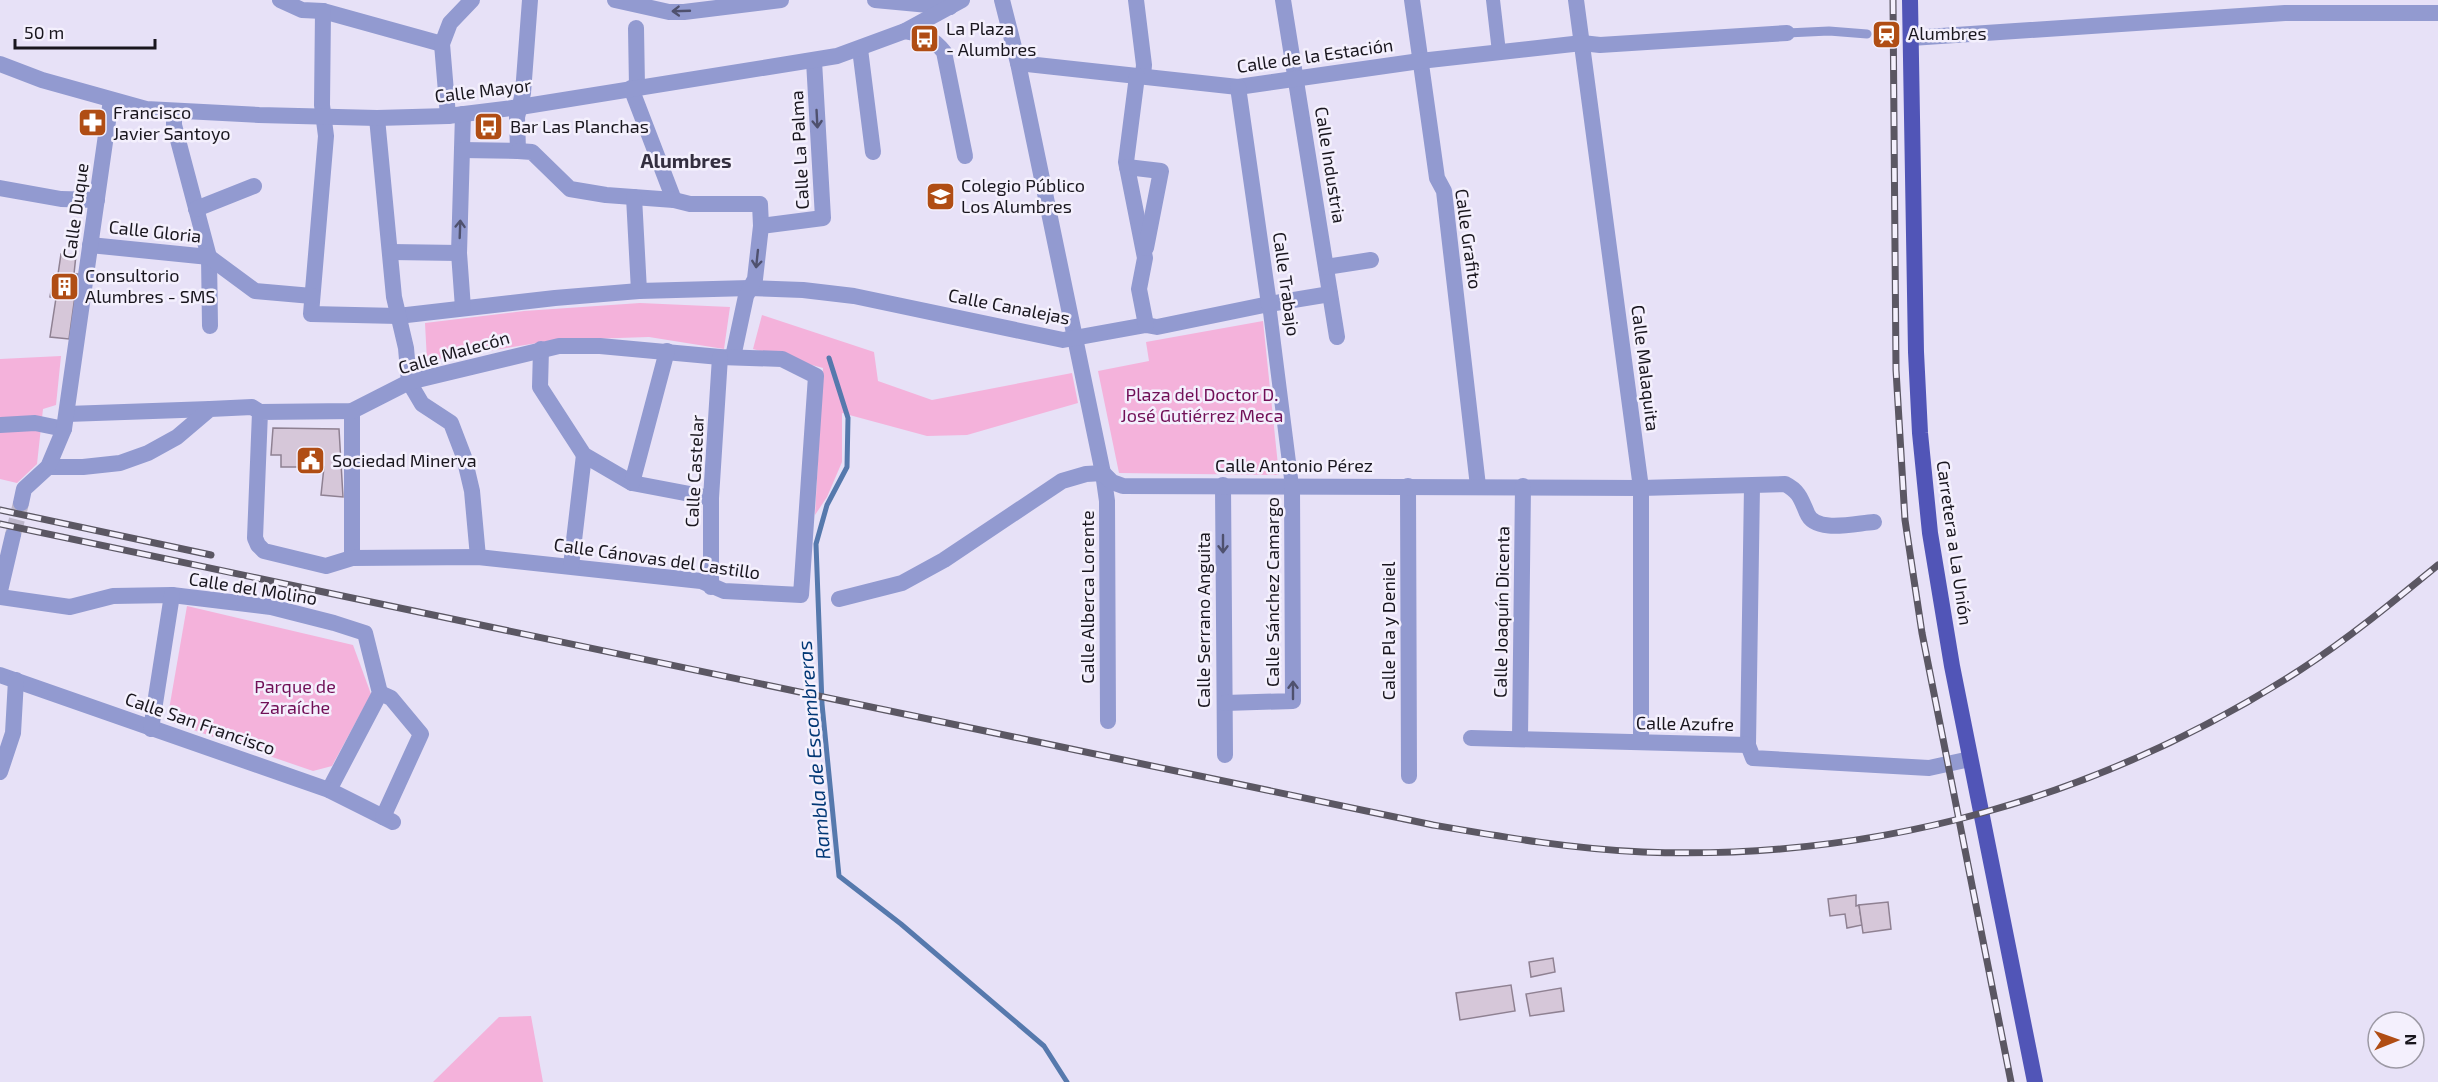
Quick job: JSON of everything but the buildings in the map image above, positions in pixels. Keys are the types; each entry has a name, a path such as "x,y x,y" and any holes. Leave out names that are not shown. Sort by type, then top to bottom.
{"main road":[{"name":"Carretera a La Unión","path":"1910,0 1920,433 1930,533 1940,600 2035,1082"}],"street":[{"path":"463,308 459,253 462,150 442,44 450,23 472,0"},
{"path":"518,151 517,117 523,93 530,0"},
{"path":"615,0 669,12 684,12 781,0"},
{"path":"875,0 950,2"},
{"name":"Calle Alberca Lorente","path":"1002,0 1018,63 1103,473 1107,501 1108,721"},
{"path":"1137,0 1144,65 1140,76 1126,162 1144,258"},
{"name":"Calle Industria","path":"1283,0 1337,337"},
{"name":"Calle Grafito","path":"1412,0 1437,178 1444,192 1478,486"},
{"path":"1493,0 1499,52"},
{"name":"Calle Malaquita","path":"1576,0 1641,488 1641,742"},
{"path":"286,1 302,10 323,11 442,44"},
{"name":"Calle Mayor","path":"0,64 42,80 146,109 377,118 455,115 814,61 860,49 905,31 950,2"},
{"path":"1911,39 2286,8 2438,13"},
{"path":"312,296 327,136 322,105 323,11"},
{"path":"636,28 634,87 674,200"},
{"path":"905,31 925,35 936,42 944,52 965,156"},
{"name":"Calle de la Estación","path":"1018,63 1238,87 1420,61 1582,43 1600,45 1787,33"},
{"path":"860,49 873,152"},
{"name":"Calle La Palma","path":"761,226 823,218 814,61"},
{"name":"Calle Trabajo","path":"1238,87 1292,486"},
{"name":"Calle Duque","path":"48,467 65,422 111,100"},
{"path":"174,111 174,125 208,257 210,326"},
{"path":"377,118 394,297 406,348 410,382 422,404 451,423 464,457 472,491 478,557"},
{"path":"462,150 532,152 570,189 674,200 690,204 760,204 761,226 755,279 750,288"},
{"path":"1127,167 1161,171 1139,289 1146,325"},
{"path":"196,209 254,186"},
{"path":"0,188 61,199 97,200"},
{"path":"634,197 639,291"},
{"name":"Calle Gloria","path":"90,245 208,257 255,291 312,296"},
{"path":"391,252 459,253"},
{"path":"1326,267 1371,260"},
{"name":"Calle Canalejas","path":"750,288 803,290 854,296 1063,340 1146,325 1157,327 1330,294"},
{"name":"Calle Malecón","path":"312,296 311,314 398,316 639,291 750,288"},
{"name":"Calle Castelar","path":"711,587 711,498 727,357 750,288"},
{"name":"Calle Malecón","path":"0,425 252,407 260,412 352,411 410,382 558,346 600,346 727,357 782,359 816,376"},
{"path":"541,349 540,387 584,455 632,483 711,498"},
{"path":"632,483 667,351"},
{"name":"Calle Cánovas del Castillo","path":"260,412 255,538 264,551 326,566 352,558 478,557 701,581 724,591 801,595 816,376"},
{"path":"21,503 24,489 48,467 83,467 120,463 148,453 177,436 210,409"},
{"path":"352,411 352,558"},
{"path":"571,566 584,455"},
{"path":"839,599 902,583 944,560 1062,482 1086,474 1103,473"},
{"name":"Calle Antonio Pérez","path":"1103,473 1112,482 1123,486 1641,488 1785,484 1796,490 1804,501 1807,515 1814,523 1824,526 1874,522"},
{"name":"Calle Serrano Anguita","path":"1223,485 1225,755"},
{"name":"Calle Sánchez Camargo","path":"1225,703 1293,701 1292,486"},
{"name":"Calle Pla y Deniel","path":"1408,486 1409,776"},
{"name":"Calle Joaquín Dicenta","path":"1520,739 1523,486"},
{"name":"Calle Azufre","path":"1471,738 1748,745 1752,486"},
{"path":"0,591 13,535"},
{"path":"151,729 172,595"},
{"name":"Calle del Molino","path":"0,597 70,607 113,597 172,595 271,608 365,633 380,693"},
{"path":"0,772 14,733 8,678"},
{"name":"Calle San Francisco","path":"8,678 329,790 388,820 422,734 391,698 380,693"},
{"path":"329,790 380,693"},
{"path":"1748,745 1753,758 1760,760 1929,768 1972,766"}],"lane":[{"path":"1787,33 1829,31 1867,34"}],"green space":[{"path":"640,303 730,307 724,349 649,337 556,340 427,361 425,323 524,311"},
{"path":"762,315 874,352 878,381 932,400 1072,373 1078,403 967,435 927,436 842,413 842,462 827,497 815,515 823,368 753,349"},
{"name":"Plaza del Doctor D. José Gutiérrez Meca","path":"1263,321 1279,475 1119,473 1098,371 1149,361 1146,342"},
{"path":"61,356 56,405 43,409 37,464 17,483 0,479 0,359"},
{"name":"Parque de Zaraíche","path":"187,606 353,645 371,694 332,766 313,771 167,721"},
{"path":"531,1016 543,1082 433,1082 499,1017"}],"waterway":[{"name":"Rambla de Escombreras","path":"829,358 848,418 847,467 827,505 816,544 822,704 839,876 901,924 1044,1046 1067,1082"}],"tunnel":[{"path":"13,535 21,503"}],"railway":[{"path":"1893,0 1896,370 1905,520 1922,633 2011,1082"},
{"path":"0,510 211,555"},
{"path":"0,524 1433,825 1564,845 1643,852 1731,852 1817,845 1902,832 1985,812 2067,786 2147,753 2225,715 2318,658 2438,565"}],"place":[{"name":"Alumbres","path":"1887,34"},
{"name":"La Plaza - Alumbres","path":"925,39"},
{"name":"Francisco Javier Santoyo","path":"92,123"},
{"name":"Bar Las Planchas","path":"489,127"},
{"name":"Colegio Público Los Alumbres","path":"940,196"},
{"name":"Consultorio Alumbres - SMS","path":"64,286"},
{"name":"Sociedad Minerva","path":"311,461"}],"district":[{"name":"Alumbres","path":"686,161"}]}
